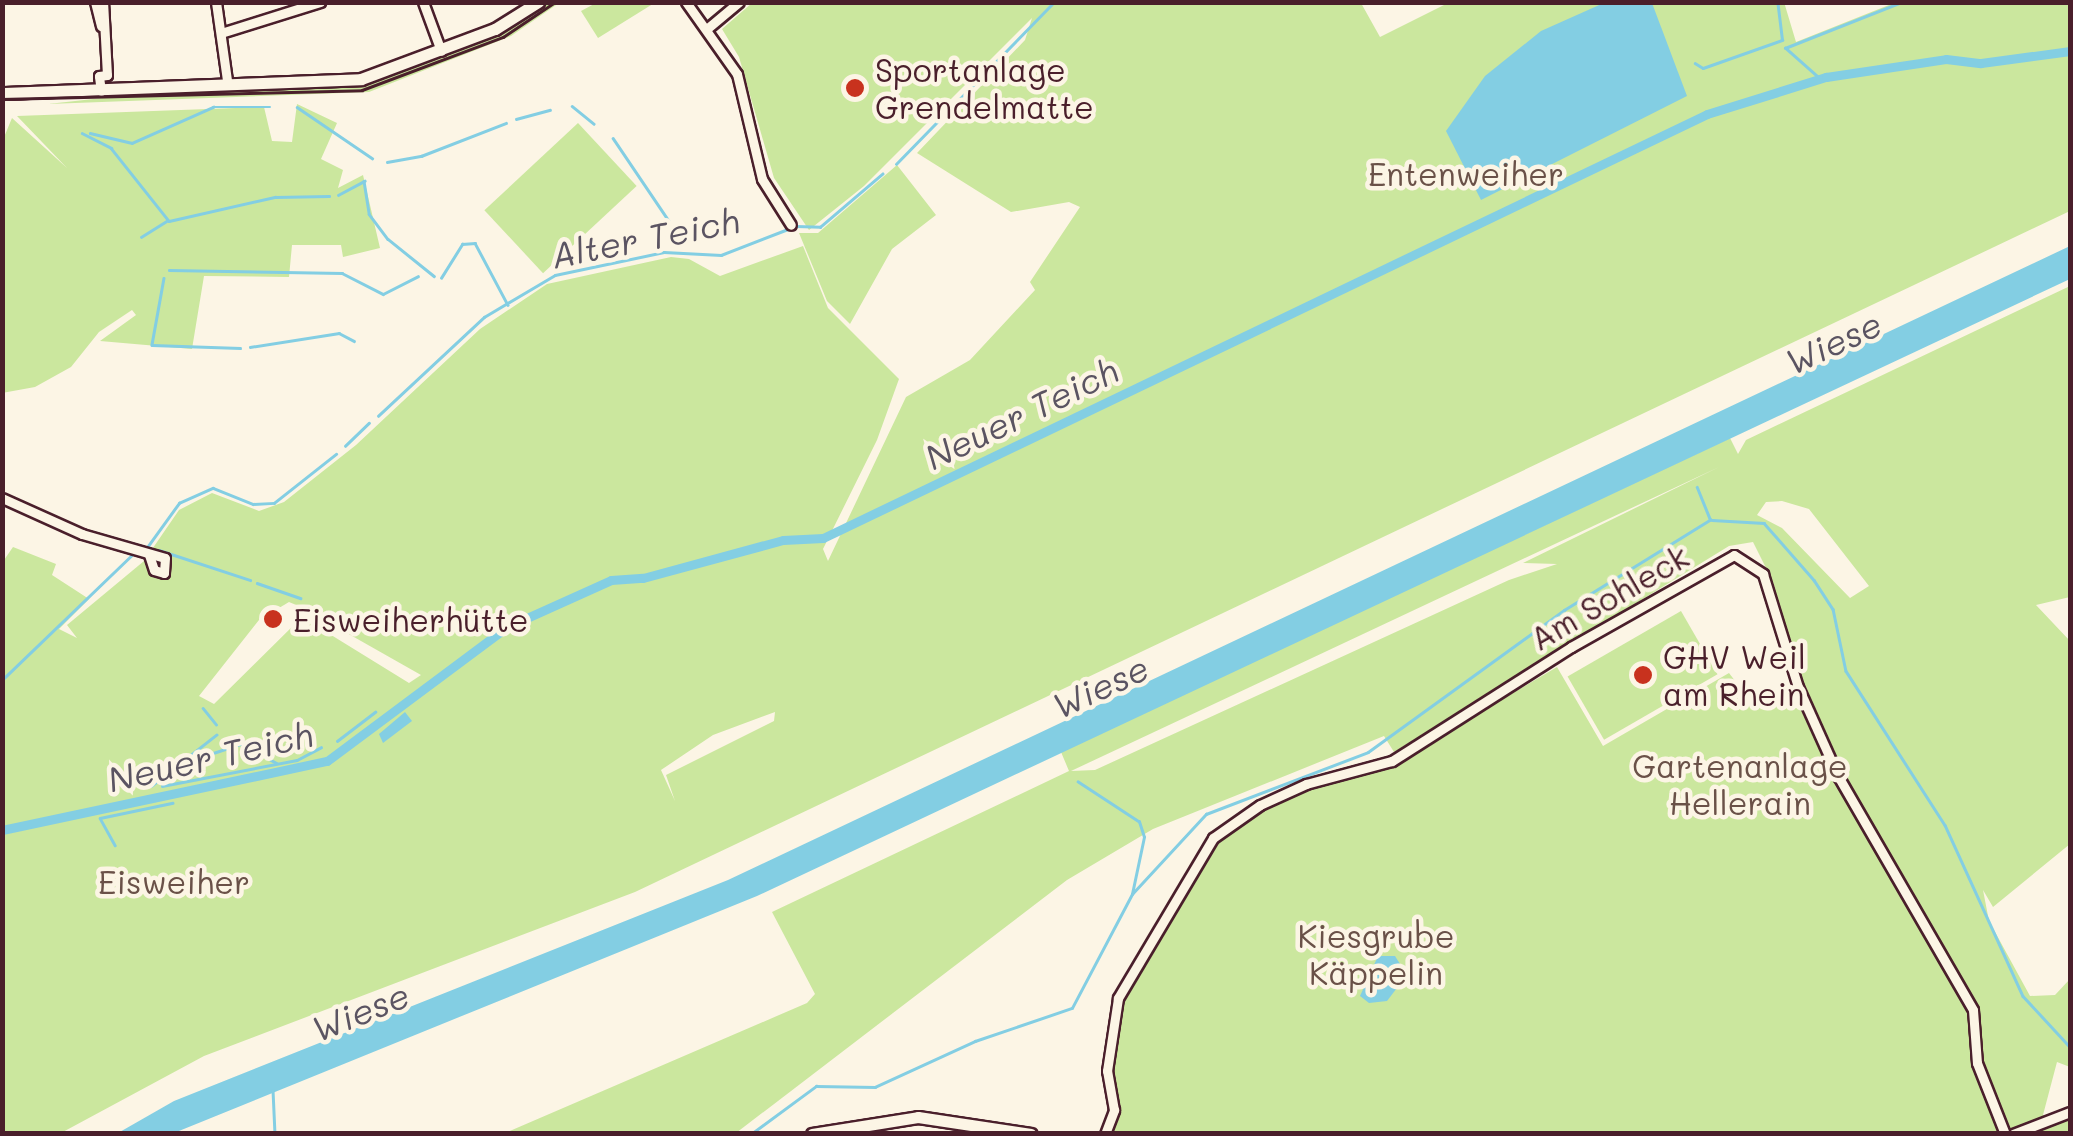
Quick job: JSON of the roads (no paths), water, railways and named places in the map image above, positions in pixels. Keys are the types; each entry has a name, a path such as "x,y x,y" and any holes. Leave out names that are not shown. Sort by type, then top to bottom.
{"main road":[{"path":"2,93 101,91 227,80 358,79 441,51 538,2"},
{"path":"818,1132 918,1117 1031,1134"}],"street":[{"path":"95,2 102,26"},
{"path":"103,2 107,75"},
{"path":"216,2 227,80"},
{"path":"220,33 320,2"},
{"path":"423,2 441,51"},
{"path":"686,2 708,26 737,74 762,179 790,226"},
{"path":"708,26 739,2"},
{"path":"101,91 99,76 114,74 117,90"},
{"path":"2,498 148,555"},
{"name":"Am Sohleck","path":"1105,1134 1114,1104 1107,1071 1118,998 1213,838 1260,804 1306,784 1392,761 1571,646 1734,555 1764,574 1798,687 1838,776 1973,1010 1976,1063 2005,1134"},
{"path":"2013,1134 2070,1112"}],"water":[{"name":"Entenweiher","path":"1606,2 1652,3 1687,96 1481,200 1446,131 1485,76 1541,31"},
{"name":"Wiese","path":"2070,246 2070,279 757,896 174,1133 118,1133 174,1101 728,880"},
{"path":"405,712 412,721 383,743 379,734"},
{"path":"1378,956 1395,956 1407,975 1387,1001 1369,1003 1360,996"}],"waterway":[{"name":"Alter Teich","path":"896,164 1054,2"},
{"path":"1695,63 1703,68 1782,40 1777,2"},
{"path":"1819,78 1785,48 1902,2"},
{"name":"Neuer Teich","path":"2,830 327,761 507,627 611,580 643,578 783,540 823,538 1707,114 1826,77 1946,59 1981,63 2070,51"},
{"path":"572,106 594,124"},
{"path":"90,133 132,143 213,107 270,107"},
{"path":"297,107 372,158"},
{"path":"516,119 550,110"},
{"path":"387,162 421,156 506,123"},
{"path":"82,133 111,148 169,221 275,197 329,196"},
{"path":"613,138 669,221"},
{"name":"Alter Teich","path":"796,226 820,227 882,174"},
{"path":"338,195 364,181 369,214 388,239 434,276"},
{"path":"141,237 167,221"},
{"name":"Alter Teich","path":"378,416 484,317 555,275 664,252 721,255 788,229"},
{"path":"441,278 462,244 475,243 508,305"},
{"path":"169,270 342,273 383,294 418,276"},
{"path":"164,278 152,345 240,348"},
{"path":"250,347 339,333 354,341"},
{"name":"Alter Teich","path":"345,446 369,423"},
{"name":"Alter Teich","path":"148,546 179,503 213,488 253,504 274,503 336,454"},
{"path":"1132,894 1206,814 1368,752 1564,610 1710,520 1697,488"},
{"path":"1712,520 1764,523 1814,580 1833,609 1846,671 1945,825 2023,996 2070,1047"},
{"path":"159,550 250,580"},
{"name":"Alter Teich","path":"2,680 132,555"},
{"path":"257,583 300,598"},
{"path":"203,708 216,724"},
{"path":"337,741 375,712"},
{"path":"151,786 216,735"},
{"path":"210,754 241,744 276,763"},
{"path":"162,786 297,760 321,747"},
{"path":"193,773 201,768"},
{"path":"751,1134 816,1086 875,1087 975,1041 1072,1008 1132,894 1144,837 1139,822 1078,782"},
{"path":"100,818 172,803"},
{"path":"100,818 115,845"},
{"path":"273,1090 275,1134"}],"tram line":[{"path":"2,99 362,90 503,37 555,2"}],"place":[{"name":"Sportanlage Grendelmatte","path":"855,88"},
{"name":"Eisweiherhütte","path":"273,619"},
{"name":"GHV Weil am Rhein","path":"1643,675"}],"park label":[{"name":"Gartenanlage Hellerain","path":"1740,784"},
{"name":"Eisweiher","path":"174,881"},
{"name":"Kiesgrube Käppelin","path":"1376,954"}]}
